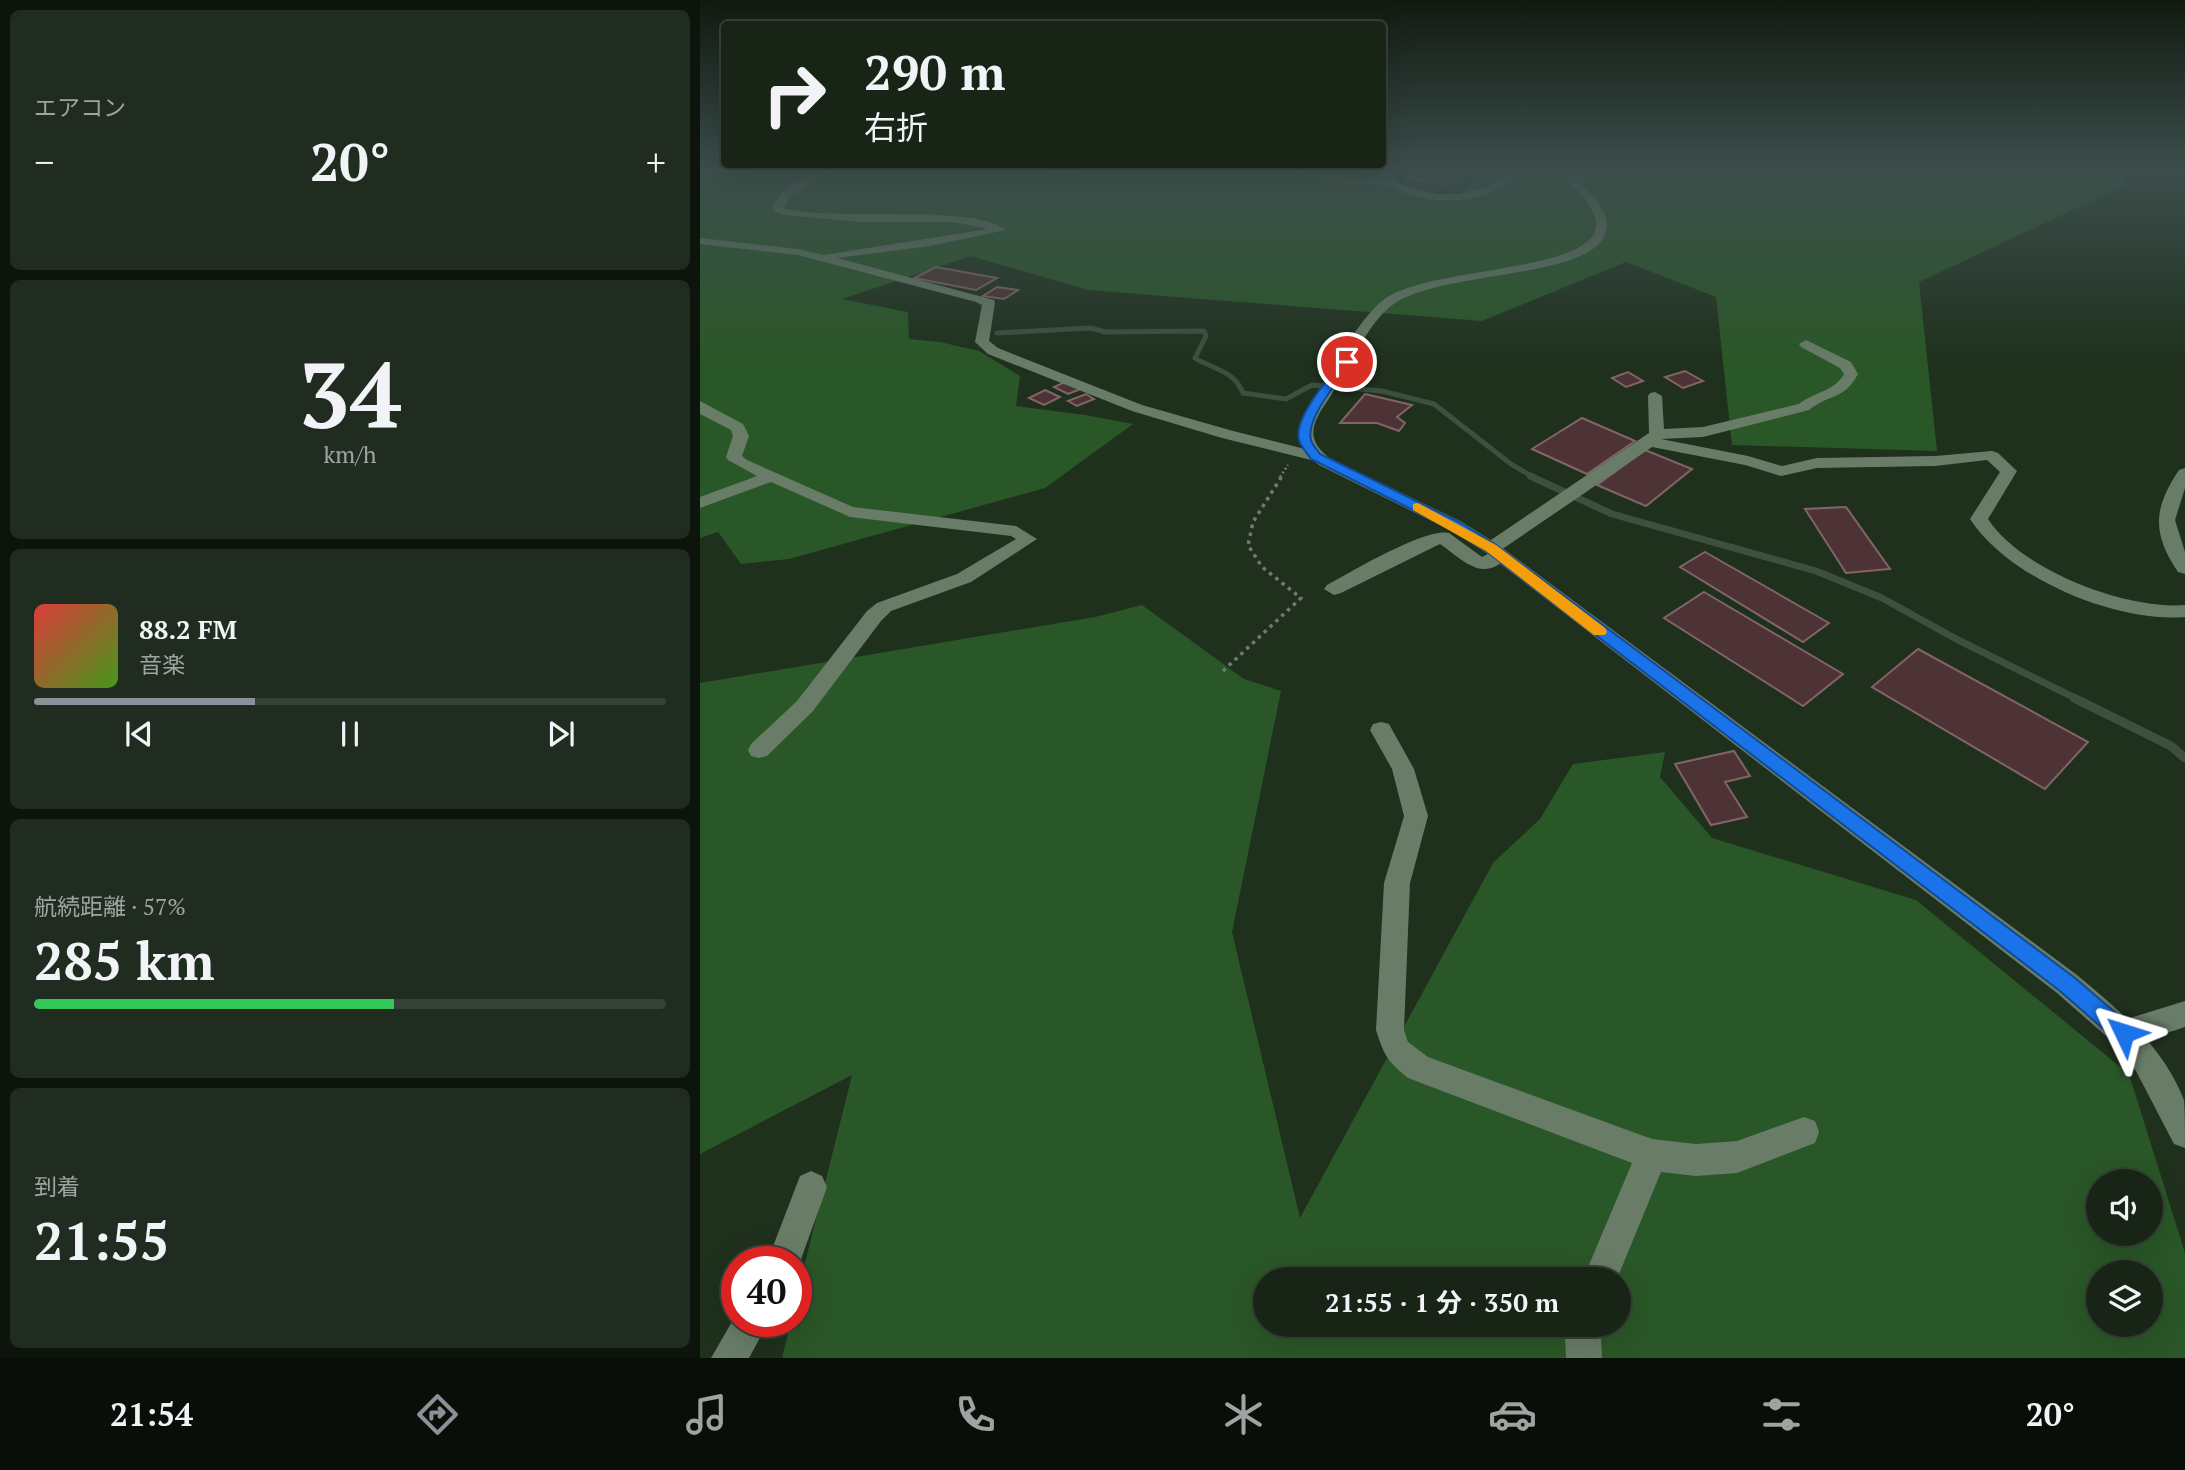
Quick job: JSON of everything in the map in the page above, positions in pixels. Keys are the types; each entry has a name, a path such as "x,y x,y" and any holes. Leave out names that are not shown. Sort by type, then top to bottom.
{"street":[{"path":"820,258 980,235"},
{"path":"1305,454 1304,431 1309,416 1332,386 1381,308 1390,301 1442,282 1551,262 1589,247 1598,235"},
{"path":"700,241 777,248 980,299 989,303 982,342 993,351 1137,408 1305,454 1456,526 1496,552 2067,984 2124,1033 2146,1061 2185,1133"},
{"path":"1334,589 1423,543 1443,537 1481,565 1654,438 1703,432 1804,407 1814,399 1844,387 1851,374 1846,365 1806,344"},
{"path":"1654,438 1655,396"},
{"path":"700,406 711,415 738,428 741,436 734,457 741,463 849,512 903,516 1016,531 1028,539 964,578 884,607 874,616 805,706 759,750"},
{"path":"1654,438 1675,449 1748,461 1781,471 1817,463 1935,461 1992,456 2009,471 2007,480 1982,510 1979,520 1993,538 2037,569 2138,611 2162,614 2185,611"},
{"path":"2185,473 2173,493 2165,528 2173,549 2185,568"},
{"path":"700,503 770,477"},
{"path":"1381,730 1403,769 1416,816 1398,883 1390,1030 1398,1051 1418,1068 1652,1155 1696,1160 1737,1157 1804,1132"},
{"path":"2124,1033 2185,1014"},
{"path":"1605,1267 1652,1155"},
{"path":"790,1246 811,1187"},
{"path":"729,1358 742,1337"},
{"path":"1583,1337 1584,1358"}],"path":[{"path":"1223,671 1301,598 1250,554 1247,539 1251,522 1281,478 1305,454"}],"green space":[{"path":"700,235 2019,235 1919,282 1937,451 1732,445 1716,297 1626,262 1482,321 1088,290 971,256 842,299 908,312 909,339 940,342 979,351 1020,376 1016,406 1133,424 1045,488 789,559 741,564 718,532 700,538"},
{"path":"1142,605 1244,679 1281,691 1232,932 1300,1218 1493,863 1540,819 1573,764 1665,752 1660,777 1712,838 1916,900 2129,1074 2159,1169 2086,1169 2086,1246 2163,1246 2163,1183 2185,1253 2185,1358 782,1358 787,1337 812,1337 812,1246 809,1246 852,1075 700,1154 700,683 1095,617"}],"building":[{"path":"936,267 997,278 976,290 914,278"},
{"path":"997,287 1018,290 1004,299 983,296"},
{"path":"1685,371 1703,381 1683,388 1665,377"},
{"path":"1628,372 1643,381 1626,387 1612,378"},
{"path":"1067,381 1081,389 1068,394 1054,387"},
{"path":"1045,390 1060,397 1044,405 1029,398"},
{"path":"1086,394 1094,399 1077,406 1068,401"},
{"path":"1365,394 1412,405 1397,417 1405,423 1399,431 1377,423 1340,423"},
{"path":"1582,418 1635,441 1587,474 1532,449"},
{"path":"1645,450 1692,469 1646,506 1597,485"},
{"path":"1846,507 1890,569 1846,573 1805,509"},
{"path":"1705,552 1829,623 1803,642 1680,567"},
{"path":"1704,592 1843,674 1803,706 1664,618"},
{"path":"1918,649 2088,742 2045,789 1872,687"},
{"path":"1734,751 1750,776 1725,782 1747,817 1711,825 1675,764"}],"waterway":[{"path":"997,333 1091,328 1105,332 1204,331 1206,336 1195,358 1229,375 1243,393 1286,399 1312,385 1382,391 1434,404 1511,464 1533,477"},
{"path":"1530,476 1612,514 1816,571 1882,598 1958,640 2077,699"},
{"path":"2074,698 2171,746 2185,758"}],"slow traffic":[{"path":"1418,507 1491,548 1600,632"}],"route":[{"path":"1347,362 1309,416 1304,431 1305,442 1315,456 1456,526 1491,548 2067,984 2124,1033"}]}
